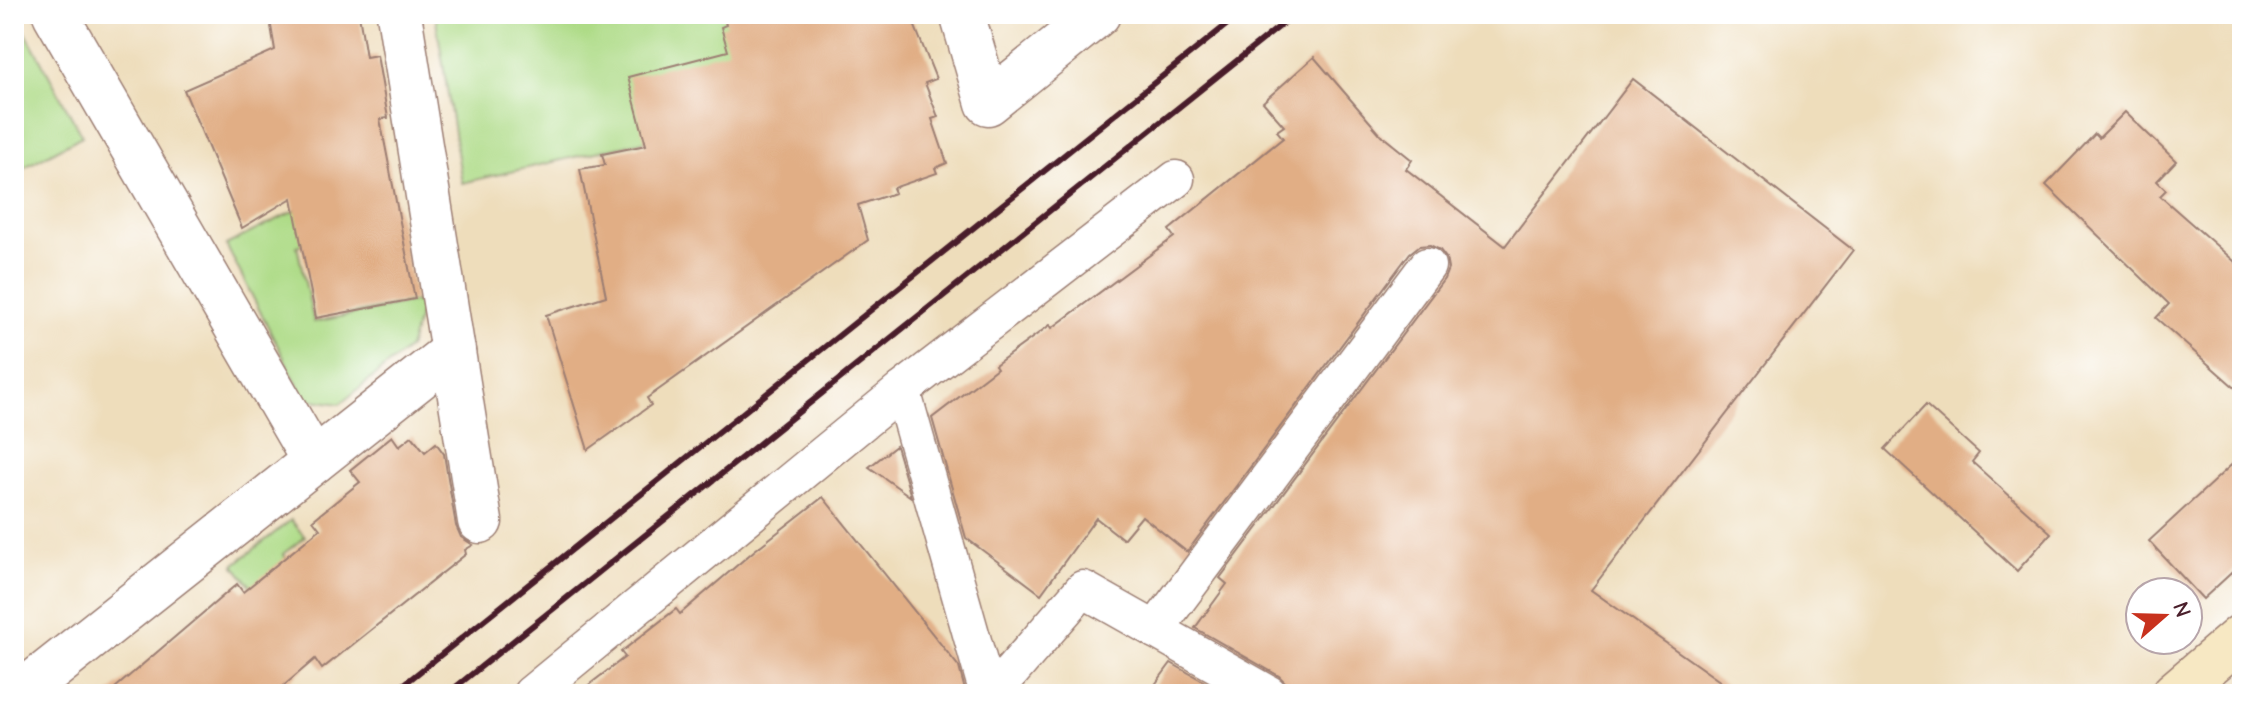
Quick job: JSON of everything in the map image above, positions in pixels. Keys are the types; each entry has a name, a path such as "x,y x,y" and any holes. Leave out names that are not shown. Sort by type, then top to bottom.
{"main road":[{"path":"2193,688 2242,636"}],"street":[{"path":"55,14 314,461"},
{"path":"399,14 480,521"},
{"path":"962,14 988,103 1098,14"},
{"path":"20,694 453,351"}],"lane":[{"path":"531,694 902,390 1176,179"},
{"path":"1155,630 1427,266"},
{"path":"902,390 990,694"},
{"path":"990,694 1083,589 1269,694"}],"green space":[{"path":"435,14 817,14 838,96 462,183"},
{"path":"20,22 82,136 14,173 14,25"},
{"path":"300,208 307,242 297,246 314,322 417,301 421,310 409,348 340,404 305,399 226,245"},
{"path":"291,520 305,537 283,554 291,565 264,602 234,565"}],"building":[{"path":"269,14 359,14 366,57 377,55 388,118 380,119 415,299 316,318 292,198 242,228 184,90 275,50"},
{"path":"723,14 910,14 936,79 925,83 938,117 932,119 947,163 935,168 937,173 893,188 895,193 858,205 868,240 647,398 651,405 588,450 546,315 606,296 580,169 605,165 602,154 646,145 628,77 728,51 721,27 726,25"},
{"path":"1314,57 1381,135 1412,160 1406,169 1505,246 1633,79 1853,250 1591,590 1738,694 1290,694 1287,684 1279,676 1195,628 1227,584 1220,578 1444,279 1448,269 1446,258 1440,250 1430,245 1419,246 1410,253 1187,552 1142,516 1123,539 1096,518 1041,594 966,538 932,418 997,368 995,365 1050,325 1052,328 1174,237 1169,230 1283,138 1277,131 1284,126 1263,102"},
{"path":"2125,112 2176,161 2157,181 2166,190 2160,196 2242,268 2242,394 2156,318 2169,304 2046,185 2095,134 2099,138"},
{"path":"1926,405 1979,453 1972,462 2051,533 2017,571 1885,449"},
{"path":"392,436 399,446 412,436 425,452 436,443 444,454 456,526 461,537 473,545 465,550 466,554 322,669 315,659 274,694 108,694 237,584 243,592 320,529 313,520 360,482 350,470"},
{"path":"896,446 911,497 869,467"},
{"path":"2242,455 2242,563 2204,598 2204,576 2182,576 2149,541"},
{"path":"823,497 959,667 966,694 577,694 625,657 621,652 676,609 680,614"},
{"path":"1171,663 1226,694 1148,694"}],"railway":[{"path":"392,694 1240,14"},
{"path":"447,694 1295,14"}]}
